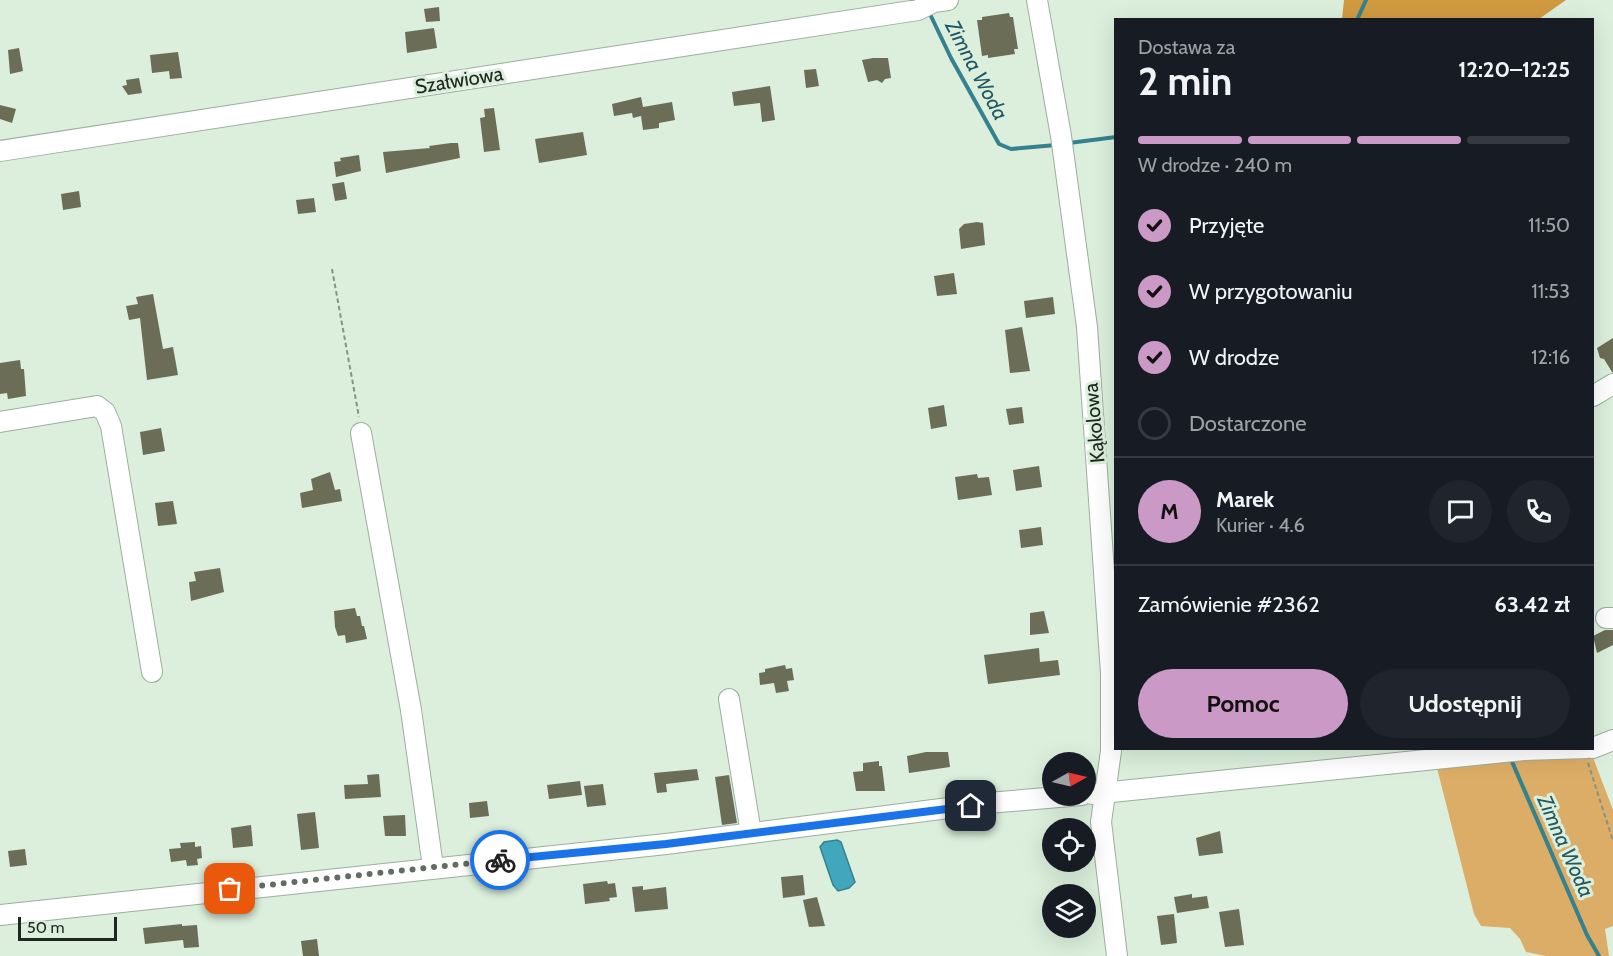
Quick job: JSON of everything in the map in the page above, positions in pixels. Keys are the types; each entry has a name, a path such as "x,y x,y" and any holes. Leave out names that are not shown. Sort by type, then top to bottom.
{"street":[{"name":"Kąkolowa","path":"1036,0 1062,144 1087,327 1104,539 1112,731 1110,765 1096,785"},
{"name":"Szałwiowa","path":"0,151 933,4"},
{"path":"1594,395 1613,384"},
{"path":"0,422 98,406 105,412 111,426 152,672"},
{"path":"361,433 411,710 433,867"},
{"path":"729,699 751,833"},
{"path":"1594,748 1613,740"},
{"path":"1594,748 1613,750"},
{"path":"1096,793 1524,750"},
{"path":"0,915 751,833 1042,798"},
{"name":"Kąkolowa","path":"1094,806 1101,829 1118,956"}],"path":[{"path":"332,269 361,433"},
{"path":"1586,750 1613,841"}],"shaded area":[{"path":"1344,0 1566,0 1540,18 1342,18"},
{"path":"1592,755 1613,810 1613,926 1605,929 1609,956 1546,956 1526,952 1520,939 1510,928 1481,926 1474,914 1437,768"}],"water":[{"path":"837,840 841,842 855,882 849,888 838,891 833,885 820,847 824,842"}],"building":[{"path":"439,7 440,21 426,22 424,9"},
{"path":"1009,13 1010,17 1013,17 1018,49 1014,49 1015,54 988,58 988,55 982,56 977,20 982,20 982,17"},
{"path":"434,28 437,48 407,53 405,32"},
{"path":"19,48 23,71 10,74 8,50"},
{"path":"178,52 182,78 170,79 169,71 152,73 150,55"},
{"path":"888,58 891,78 885,79 882,83 877,80 868,82 862,60"},
{"path":"816,69 819,86 806,88 804,70"},
{"path":"139,78 142,93 128,95 122,86 127,85 126,80"},
{"path":"770,86 775,120 762,122 760,103 734,106 732,92"},
{"path":"641,97 643,107 672,102 675,120 659,123 659,128 643,130 641,116 633,118 632,113 614,116 612,104"},
{"path":"0,105 16,109 12,123 0,119"},
{"path":"494,108 500,150 484,152 480,118 485,117 484,109"},
{"path":"583,132 587,155 539,163 535,139"},
{"path":"458,143 460,158 386,173 383,152 430,148 429,146"},
{"path":"359,155 361,171 336,177 334,162 341,161 340,158"},
{"path":"344,182 347,199 335,201 332,184"},
{"path":"79,191 81,207 63,210 61,194"},
{"path":"314,198 316,212 298,214 296,200"},
{"path":"983,223 985,245 961,249 959,229 964,224"},
{"path":"954,273 957,294 937,296 934,276"},
{"path":"153,294 163,349 173,347 178,375 147,380 140,318 129,320 126,306 138,304 136,297"},
{"path":"1053,297 1055,314 1026,318 1024,301"},
{"path":"1022,327 1030,371 1010,373 1005,330"},
{"path":"1613,338 1612,372 1604,359 1600,358 1597,348"},
{"path":"20,360 21,369 24,369 26,396 8,399 7,393 0,394 0,363"},
{"path":"944,405 947,426 931,429 928,408"},
{"path":"1022,407 1024,423 1009,425 1006,409"},
{"path":"161,428 165,451 143,455 140,432"},
{"path":"1039,466 1042,487 1016,491 1013,470"},
{"path":"330,472 335,490 340,489 342,501 302,508 300,493 313,490 311,479"},
{"path":"977,474 978,478 989,477 992,495 958,500 955,477"},
{"path":"173,501 177,524 158,526 155,503"},
{"path":"1041,527 1043,545 1021,548 1019,530"},
{"path":"220,568 224,592 191,601 189,582 196,581 194,572"},
{"path":"355,608 364,626 367,639 346,643 345,635 338,636 334,611"},
{"path":"1044,611 1049,633 1030,635 1030,613"},
{"path":"1605,630 1613,630 1613,645 1597,653 1594,636"},
{"path":"1039,648 1040,662 1058,660 1060,675 988,684 984,655"},
{"path":"785,665 786,669 792,668 794,680 787,681 789,691 776,693 774,683 760,685 759,673 765,672 765,669"},
{"path":"926,752 948,752 950,767 909,773 907,756"},
{"path":"879,761 879,766 882,766 885,791 856,791 853,772 863,771 863,763"},
{"path":"697,769 699,780 666,784 667,792 657,793 654,773"},
{"path":"379,774 381,797 345,799 344,785 368,784 367,775"},
{"path":"729,775 737,823 722,825 715,777"},
{"path":"580,781 582,795 549,799 547,785"},
{"path":"603,784 606,805 587,807 584,786"},
{"path":"487,801 489,816 470,818 469,803"},
{"path":"315,812 319,848 301,850 297,814"},
{"path":"405,815 406,836 385,836 383,816"},
{"path":"251,825 253,846 233,848 231,828"},
{"path":"1220,831 1223,853 1199,856 1196,838"},
{"path":"195,842 195,847 201,846 202,858 197,859 198,865 187,866 186,860 171,862 169,849 181,848 180,843"},
{"path":"25,849 27,865 10,867 8,851"},
{"path":"803,875 805,895 783,898 781,877"},
{"path":"607,881 608,884 615,883 617,897 609,898 610,901 585,904 583,884"},
{"path":"643,886 643,890 666,887 668,909 635,912 632,887"},
{"path":"1192,894 1192,898 1207,896 1209,908 1177,913 1174,897"},
{"path":"817,897 825,926 809,927 803,900"},
{"path":"1239,909 1244,945 1225,947 1219,912"},
{"path":"1174,914 1177,943 1161,945 1157,916"},
{"path":"182,924 182,926 197,925 199,947 184,948 183,940 145,944 143,928"},
{"path":"317,939 319,956 303,956 301,941"}],"waterway":[{"path":"1358,18 1366,0"},
{"name":"Zimna Woda","path":"929,12 951,58 999,144 1011,149 1056,145"},
{"name":"Zimna Woda","path":"1069,143 1114,137"},
{"name":"Zimna Woda","path":"1510,757 1587,935 1599,956"}],"way so far":[{"path":"230,889 500,860"}],"route":[{"path":"500,860 666,844 971,806"}]}
